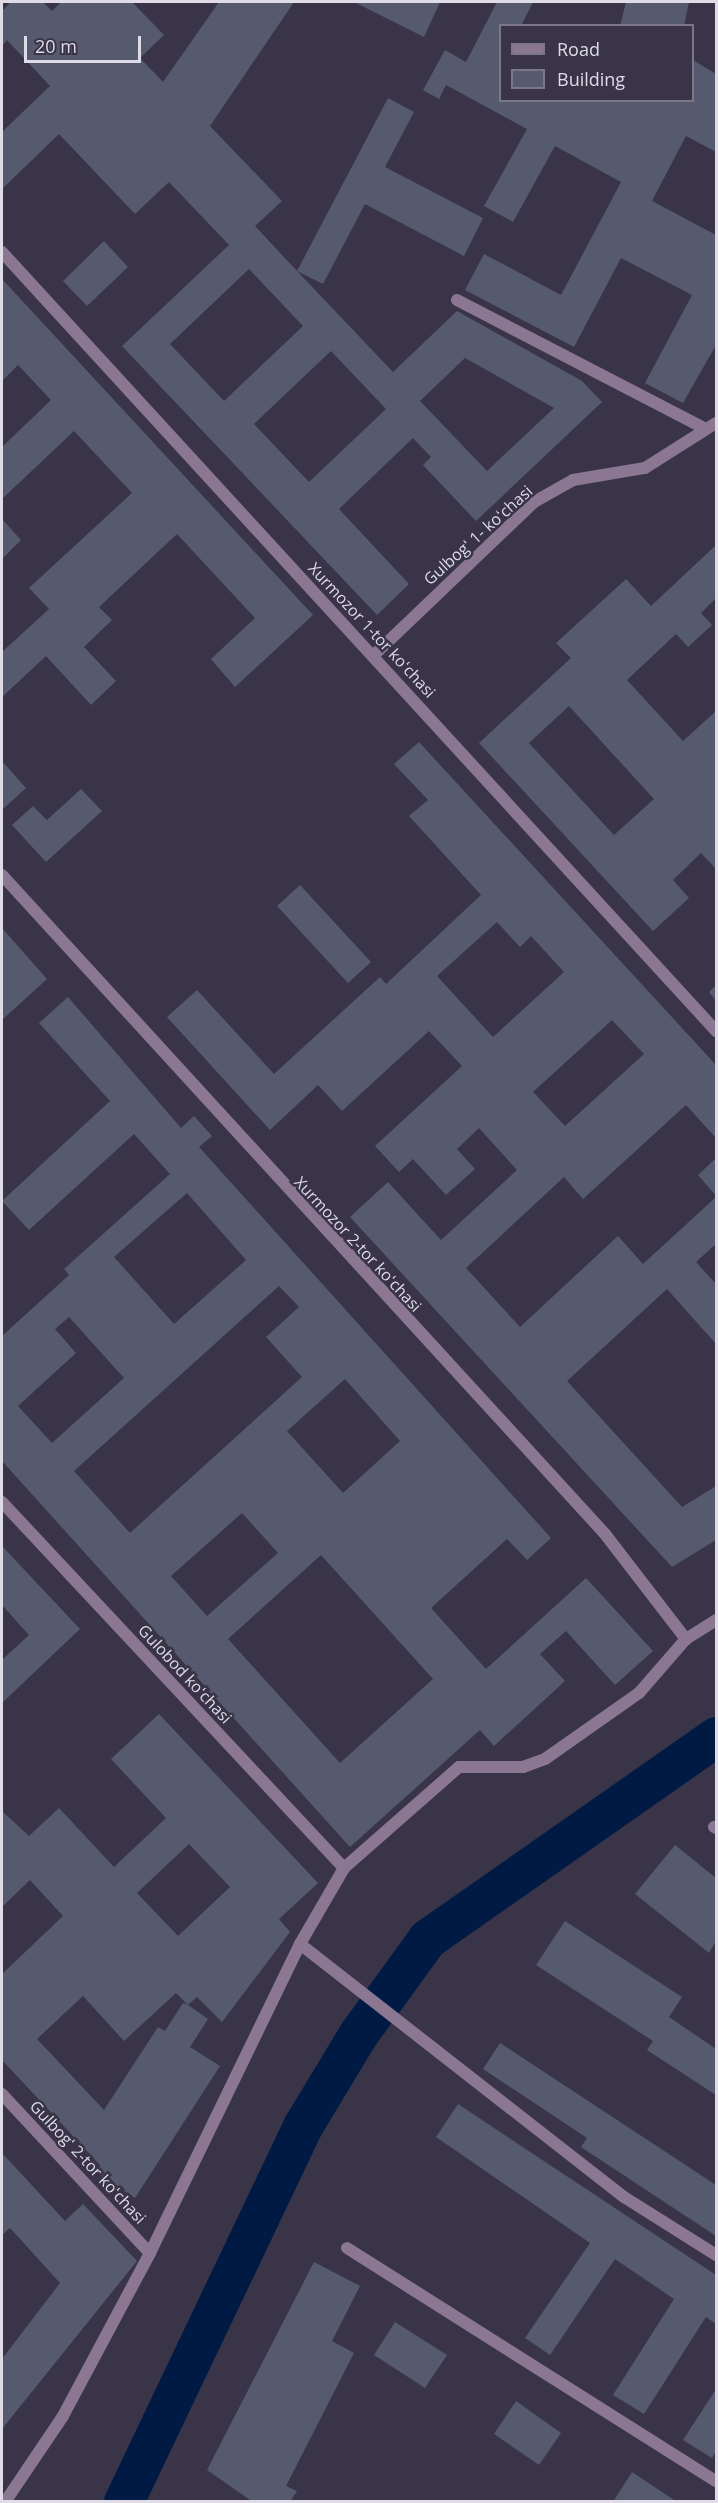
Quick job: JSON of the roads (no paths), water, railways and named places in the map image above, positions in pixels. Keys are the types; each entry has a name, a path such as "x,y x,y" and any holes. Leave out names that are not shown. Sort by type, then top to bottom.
{"street":[{"name":"Xurmozor 1-tor koʻchasi","path":"2,252 717,1031"},
{"path":"457,300 712,426"},
{"name":"Gulbogʻ 1- koʻchasi","path":"374,655 534,502 573,480 645,468 712,426"},
{"name":"Xurmozor 2-tor koʻchasi","path":"2,875 605,1534 686,1639"},
{"name":"Gulobod koʻchasi","path":"2,1502 344,1868"},
{"path":"5,2502 63,2416 150,2253 300,1944 344,1868 459,1767 523,1767 544,1759 639,1693 686,1639 717,1620"},
{"path":"300,1944 624,2197 717,2255"},
{"name":"Gulbogʻ 2-tor koʻchasi","path":"2,2094 150,2253"},
{"path":"347,2248 717,2481"}],"waterway":[{"path":"124,2502 304,2125 359,2034 428,1939 716,1737"}]}
